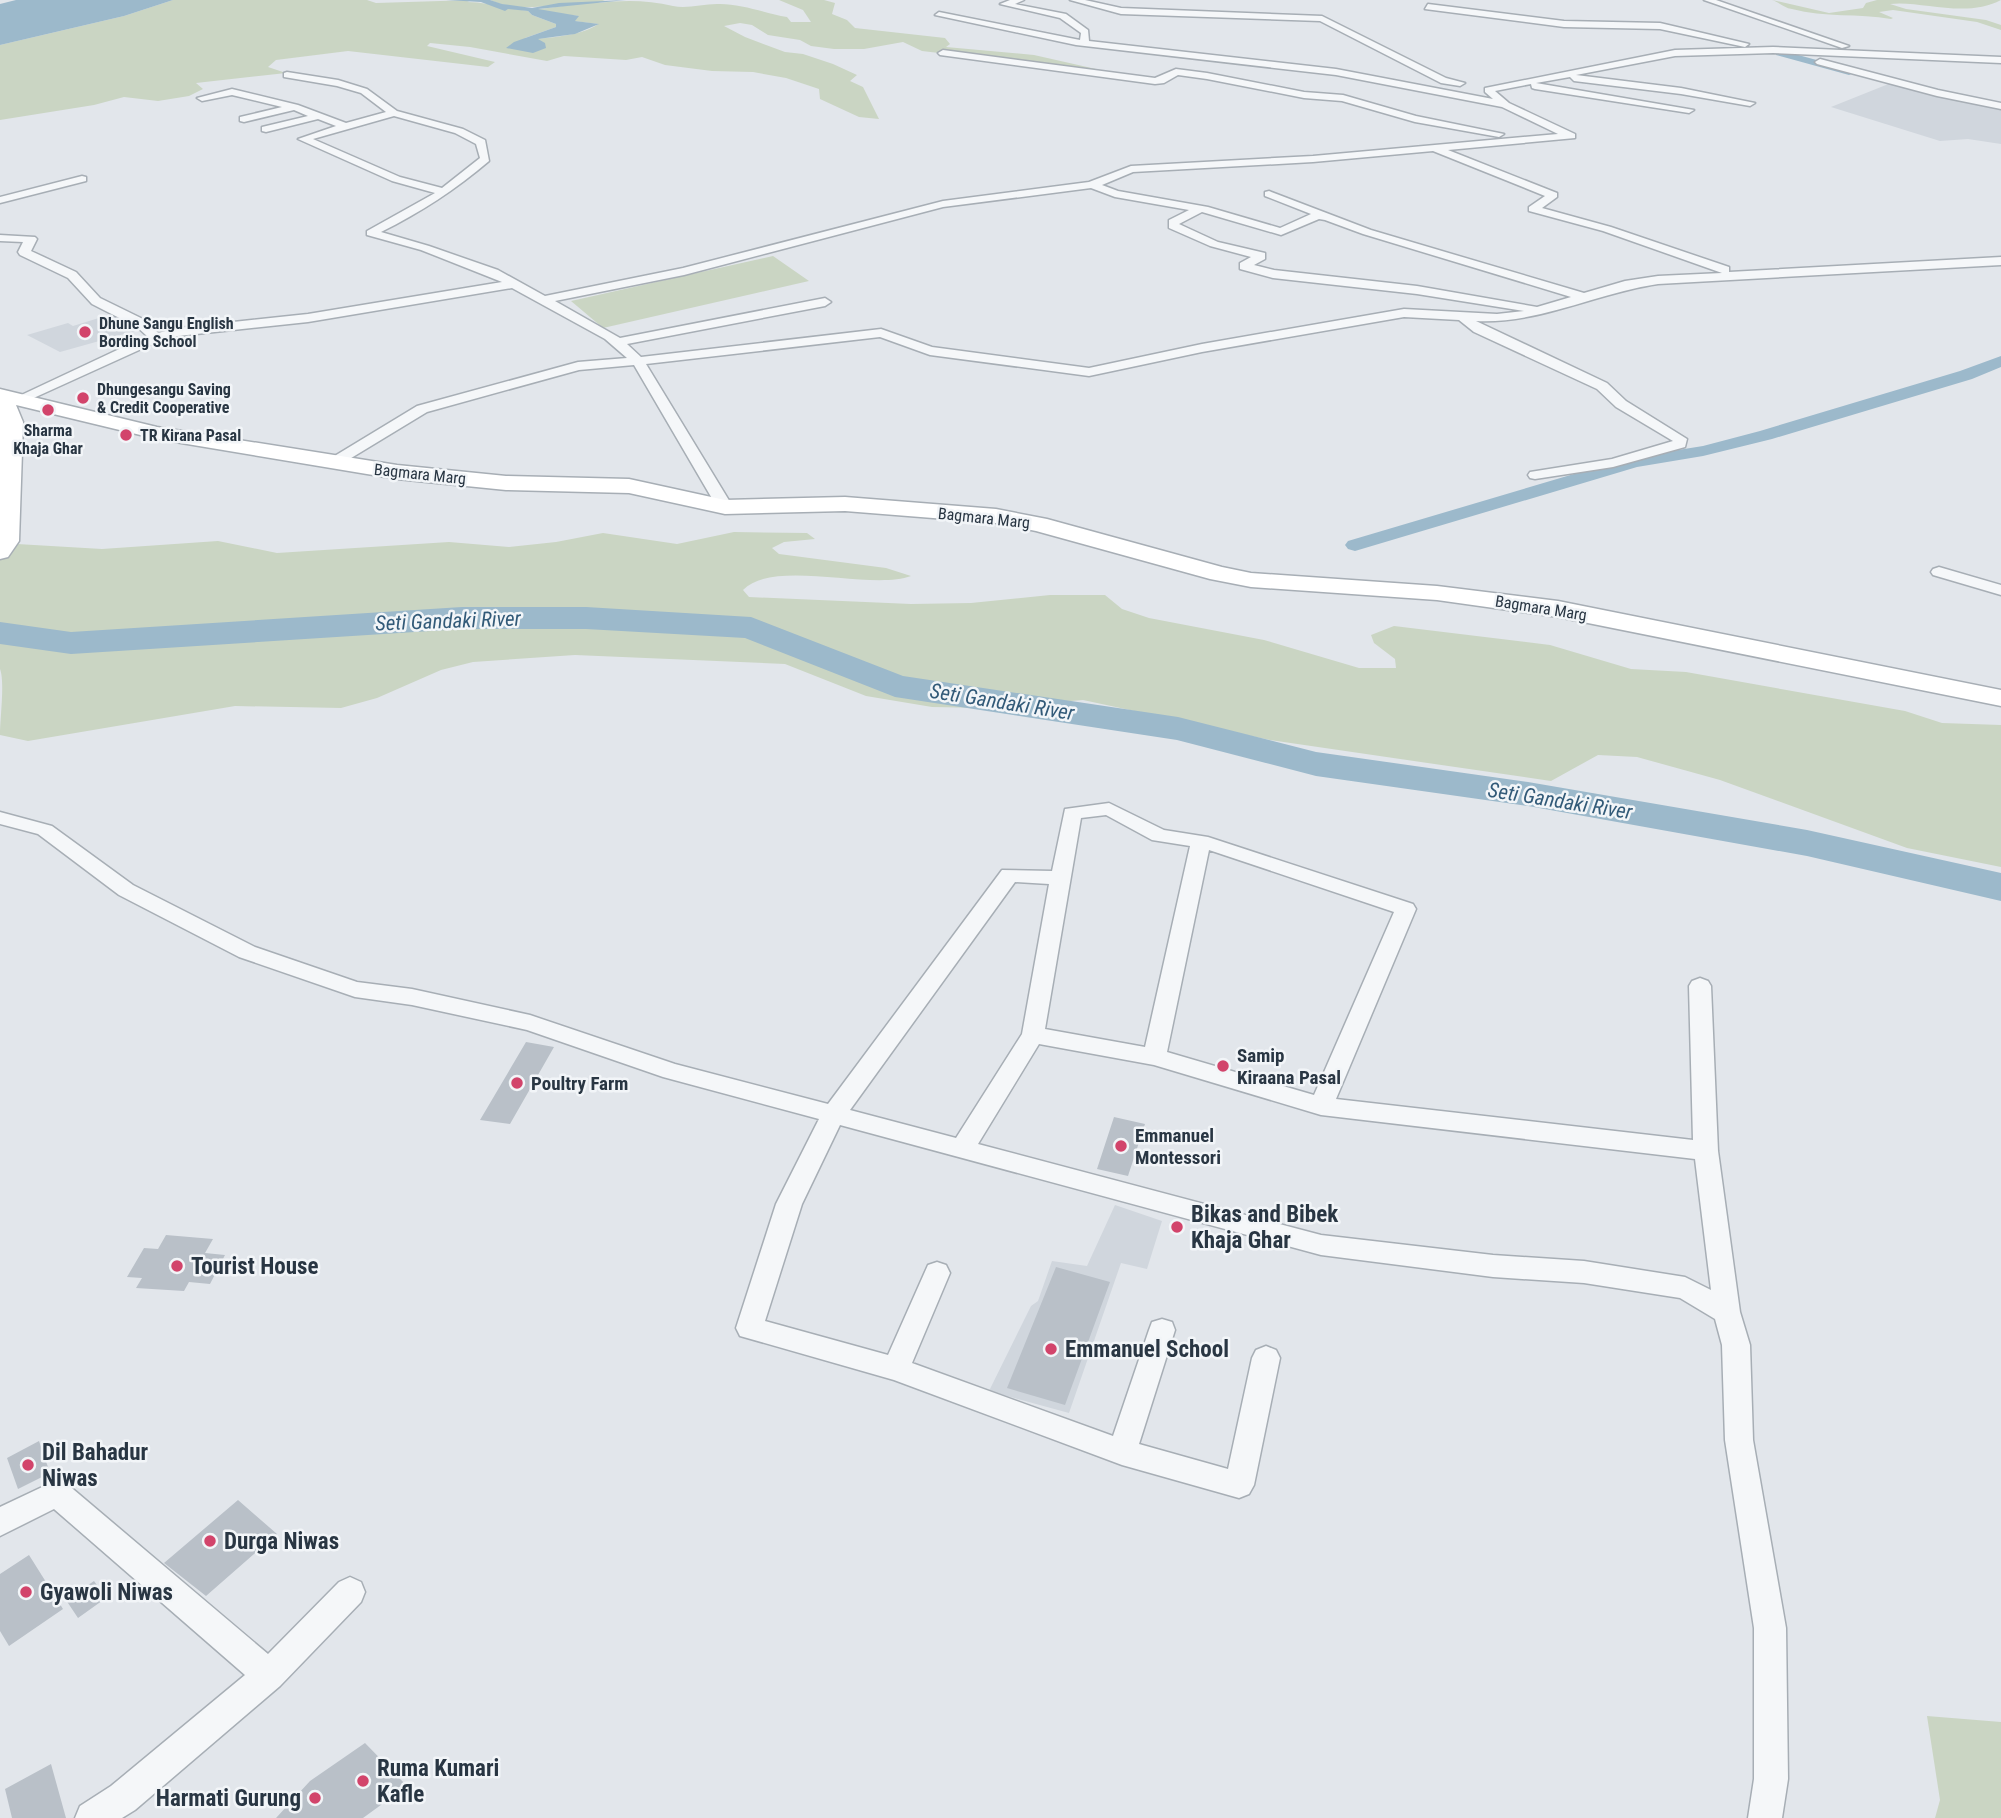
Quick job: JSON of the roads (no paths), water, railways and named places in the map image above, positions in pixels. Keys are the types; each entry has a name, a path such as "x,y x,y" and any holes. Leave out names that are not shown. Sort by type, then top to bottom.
{"main road":[{"path":"0,552 7,541 4,466 8,396"},
{"name":"Bagmara Marg","path":"8,396 157,433 333,463 506,483 629,486 725,507 845,504 996,516 1039,524 1219,574 1251,580 1437,593 1558,609 2001,698"}],"street":[{"path":"1020,0 1004,4 1063,16 1085,32 1084,43"},
{"path":"1074,0 1121,11 1322,19 1444,81 1500,87"},
{"path":"1708,0 1881,57"},
{"path":"1428,7 1564,24 1660,26 1777,50 1874,78 2001,106"},
{"path":"939,15 1084,43 1283,64 1506,104"},
{"path":"543,299 684,271 943,204 1092,185 1131,169 1287,161 1489,144 1515,138 1572,136 1506,104 1488,90 1640,58 1675,53 1777,50 1881,57 2001,60"},
{"path":"943,53 1155,81 1161,81 1176,72 1207,76 1304,94 1343,98 1415,119 1515,138"},
{"path":"287,75 338,83 364,91 394,113 459,131 481,142 485,159 444,192 371,233 460,260 543,299 617,342 638,361 725,507"},
{"path":"1562,76 1750,103"},
{"path":"228,81 232,92"},
{"path":"1520,83 1689,110"},
{"path":"202,98 232,92 295,107 344,126"},
{"path":"234,106 260,99"},
{"path":"244,119 295,107"},
{"path":"394,113 303,139 396,179 444,192"},
{"path":"266,129 319,116"},
{"path":"1434,148 1553,195 1533,209 1607,229 1740,276"},
{"path":"0,200 82,179"},
{"path":"1092,185 1115,194 1200,209 1281,232 1318,215 1329,218"},
{"path":"1269,194 1412,246 1587,298"},
{"path":"1200,209 1173,222 1173,226 1228,249 1261,256 1244,266 1248,269 1417,290 1511,304 1539,311"},
{"path":"0,239 31,239 24,252 72,275 96,301 142,324 151,331 154,338"},
{"path":"333,463 422,409 578,366 881,333 930,351 1089,372 1202,348 1404,313 1497,318 1539,311 1625,285 1647,282 2001,261"},
{"path":"8,396 154,338 178,332 308,318 514,284"},
{"path":"617,342 825,302"},
{"path":"1464,318 1479,329 1602,386 1621,404 1680,439 1680,444 1613,463 1535,475"},
{"path":"1939,572 2001,590"},
{"path":"961,1150 1033,1034 1072,813 1109,809 1159,835 1201,841 1406,909 1321,1105"},
{"path":"0,818 45,830 126,890 247,953 355,989 412,997 530,1023 671,1071 1321,1245 1493,1266 1584,1272 1685,1287 1727,1312"},
{"path":"1154,1057 1201,841"},
{"path":"1060,878 1009,874 833,1115 789,1203 749,1328 897,1369 1122,1452 1239,1485 1266,1358"},
{"path":"1700,986 1706,1151 1727,1312 1736,1345 1739,1440 1770,1628 1771,1779 1765,1818"},
{"path":"1033,1034 1154,1057 1321,1105 1706,1151"},
{"path":"897,1369 937,1273"},
{"path":"1122,1452 1162,1330"},
{"path":"0,1522 57,1493 269,1675"},
{"path":"92,1818 123,1798 269,1675 350,1592"}],"water":[{"path":"16,0 173,0 124,16 0,45 0,4"},
{"path":"446,0 490,0 532,8 559,3 626,0 538,9 579,16 575,21 599,24 575,34 538,39 545,43 546,48 533,53 506,48 514,42 556,27 556,24 528,11 505,11 481,2"}],"waterway":[{"path":"1780,53 1849,72"},
{"path":"1355,545 1635,462 1703,451 1766,435 1966,375 2001,361"},
{"name":"Seti Gandaki River","path":"0,633 71,643 462,618 586,618 751,628 895,686 1178,729 1316,764 1528,794 1807,843 2001,887"}],"place":[{"name":"Dhune Sangu English Bording School","path":"85,332"},
{"name":"Dhungesangu Saving & Credit Cooperative","path":"83,398"},
{"name":"Sharma Khaja Ghar","path":"48,410"},
{"name":"TR Kirana Pasal","path":"126,435"},
{"name":"Samip Kiraana Pasal","path":"1223,1066"},
{"name":"Poultry Farm","path":"517,1083"},
{"name":"Emmanuel Montessori","path":"1121,1146"},
{"name":"Bikas and Bibek Khaja Ghar","path":"1177,1227"},
{"name":"Tourist House","path":"177,1266"},
{"name":"Emmanuel School","path":"1051,1349"},
{"name":"Dil Bahadur Niwas","path":"28,1465"},
{"name":"Durga Niwas","path":"210,1541"},
{"name":"Gyawoli Niwas","path":"26,1592"},
{"name":"Ruma Kumari Kafle","path":"363,1781"},
{"name":"Harmati Gurung","path":"315,1798"}]}
